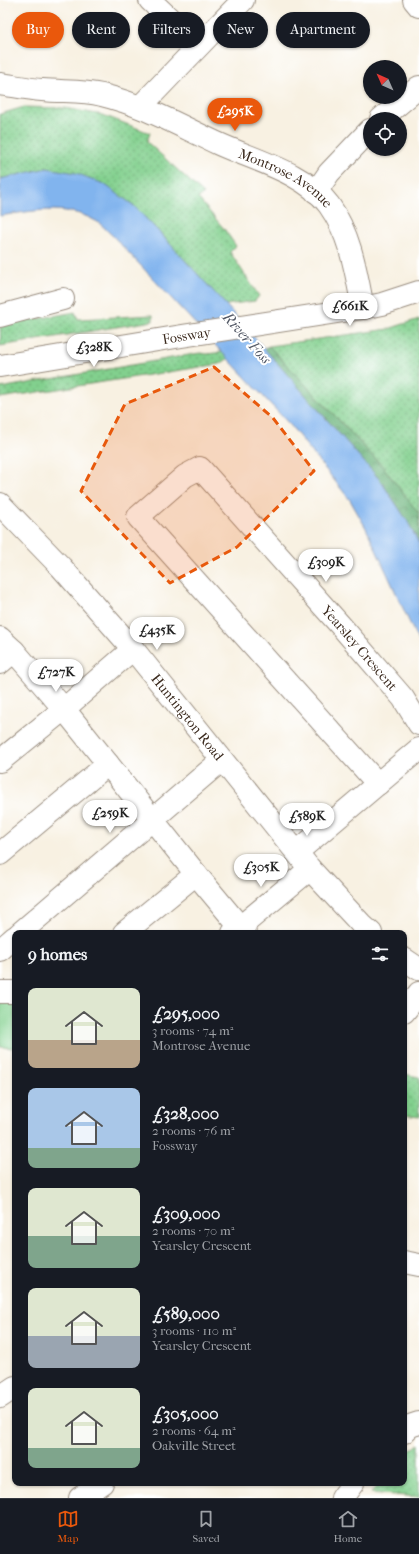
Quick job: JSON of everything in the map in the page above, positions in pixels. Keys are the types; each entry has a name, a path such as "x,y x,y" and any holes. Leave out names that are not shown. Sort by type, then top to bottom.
{"street":[{"path":"150,0 163,12"},
{"path":"205,39 243,0"},
{"path":"414,0 419,6"},
{"path":"141,106 196,48"},
{"name":"Montrose Avenue","path":"0,84 42,90 101,94 141,106 219,144 281,170 300,181 316,192 329,204 340,222 352,252 363,308"},
{"path":"384,112 419,87"},
{"path":"316,192 329,173 363,133"},
{"name":"Fossway","path":"0,366 363,308 382,304 419,292"},
{"path":"0,316 63,299"},
{"name":"Yearsley Crescent","path":"378,784 138,518 185,476 200,468 403,698 419,724"},
{"name":"Huntington Road","path":"0,504 61,567 132,649 310,869 368,930"},
{"path":"0,761 64,709 132,649"},
{"path":"5,650 64,709 153,819 238,930"},
{"path":"297,852 419,749"},
{"path":"24,930 222,760"},
{"path":"0,854 108,764"},
{"path":"240,930 310,869"},
{"path":"128,930 196,874"},
{"path":"0,950 12,940"},
{"path":"407,961 419,969"},
{"path":"0,992 12,992"},
{"path":"407,1008 419,993"},
{"path":"407,1263 419,1265"},
{"path":"0,1397 12,1390"},
{"path":"407,1429 410,1426 419,1423"},
{"path":"80,1498 98,1486"},
{"path":"342,1498 351,1486"}],"highlighted area":[{"path":"214,367 273,418 314,471 237,547 170,583 81,491 125,404"}],"green space":[{"path":"24,107 65,108 103,115 150,133 147,142 204,194 198,198 225,230 236,246 230,252 259,296 255,301 226,305 159,232 47,168 0,179 0,114"},
{"path":"28,309 31,320 75,312 78,319 153,315 153,321 0,346 0,327 22,320"},
{"path":"419,319 419,514 384,468 269,346 388,329"},
{"path":"269,346 384,468 419,514 419,544 408,522 380,480 264,348"},
{"path":"223,352 229,358 220,364 0,398 0,388 200,353 207,354"},
{"path":"0,997 12,997 12,1048 0,1047"},
{"path":"407,1075 419,1077 419,1117 407,1115"},
{"path":"419,1444 419,1497 371,1493 377,1486 407,1486 407,1453"}],"water":[{"name":"River Foss","path":"47,168 76,173 104,184 133,205 226,305 380,480 408,522 419,544 419,643 366,528 350,500 291,426 113,236 97,221 83,215 60,210 24,212 0,216 0,179"}]}
